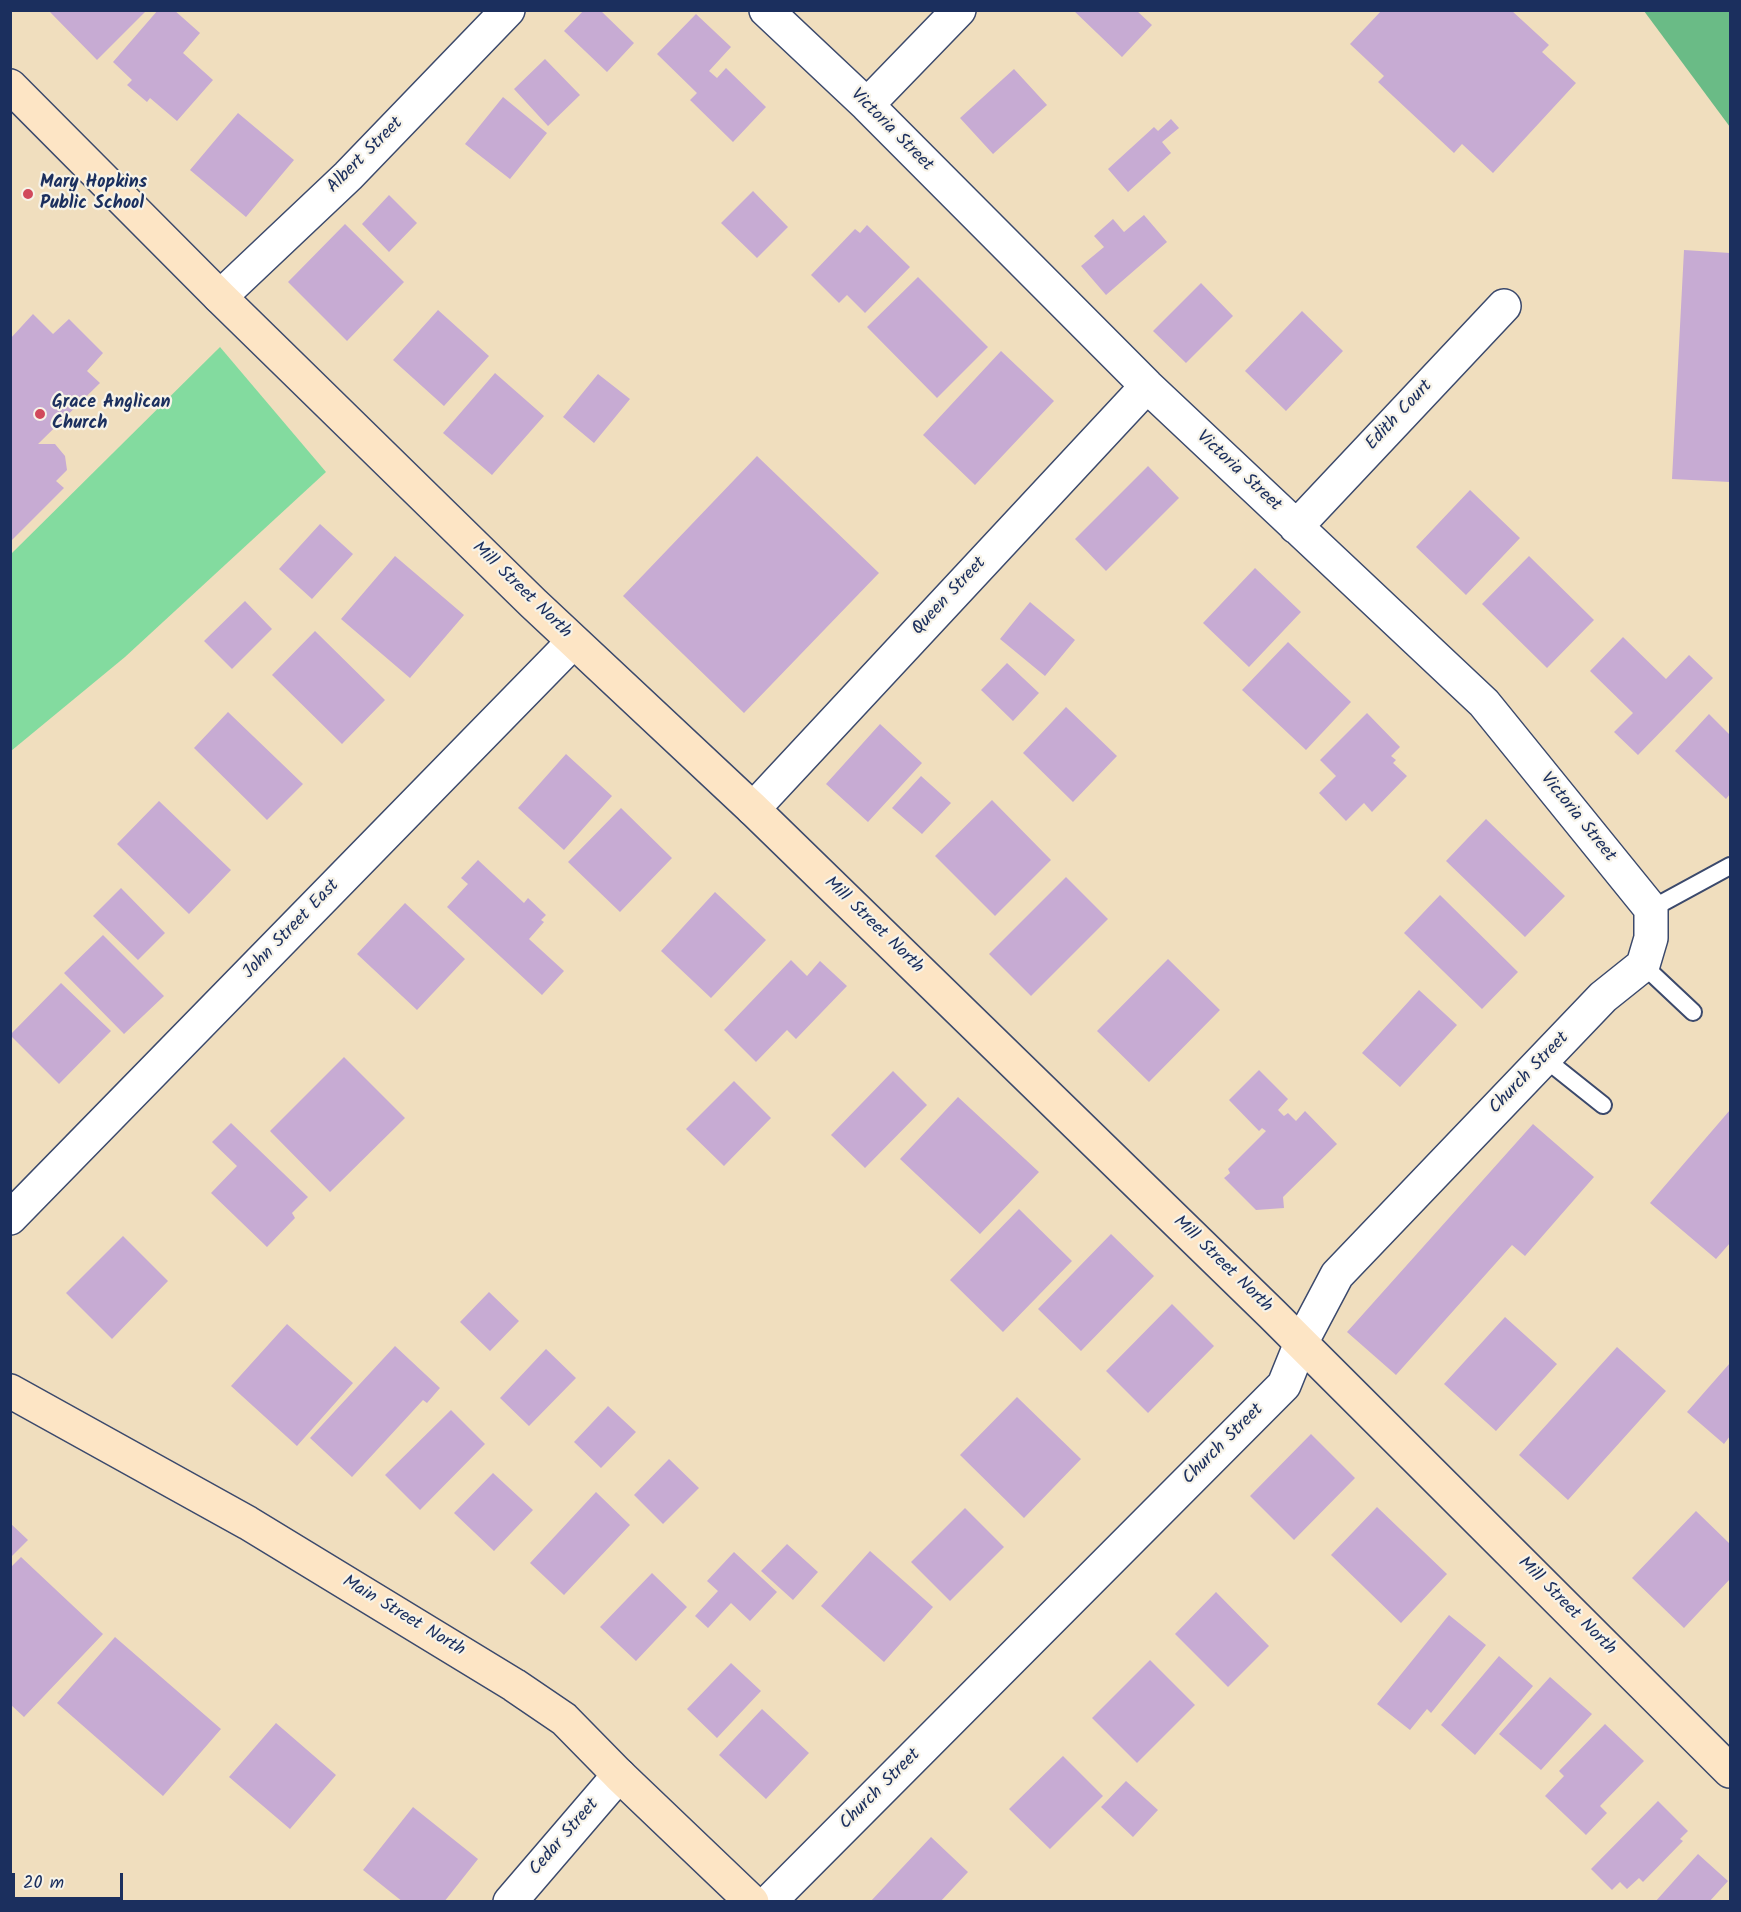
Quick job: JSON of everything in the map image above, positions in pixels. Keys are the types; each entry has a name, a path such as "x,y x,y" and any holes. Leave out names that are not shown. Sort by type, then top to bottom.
{"main road":[{"name":"Mill Street North","path":"10,86 220,297 573,642 753,809 1301,1343 1731,1771"},
{"name":"Main Street North","path":"10,1391 248,1523 514,1685 564,1719 752,1902"}],"street":[{"name":"Albert Street","path":"220,297 348,176 508,10"},
{"name":"Victoria Street","path":"766,10 867,105 1147,386 1484,703 1651,909"},
{"path":"867,105 959,10"},
{"name":"Edith Court","path":"1296,527 1504,306"},
{"name":"Queen Street","path":"753,809 1147,386"},
{"name":"John Street East","path":"10,1218 573,642"},
{"path":"1643,965 1651,938 1651,909"},
{"name":"Church Street","path":"769,1902 1284,1385 1301,1343 1337,1275 1603,997 1643,965"},
{"name":"Cedar Street","path":"510,1902 619,1775"}],"lane":[{"path":"1651,909 1731,866"},
{"path":"1643,965 1693,1012"},
{"path":"1544,1059 1603,1105"}],"green space":[{"path":"1644,11 1730,11 1730,127"},
{"path":"220,347 326,472 125,657 11,751 11,554"}],"building":[{"path":"52,10 147,10 97,60 50,12"},
{"path":"158,10 174,10 200,33 183,53 213,80 177,121 150,98 147,102 127,85 132,80 113,62"},
{"path":"584,10 600,10 634,43 607,72 564,31"},
{"path":"1073,10 1136,10 1152,25 1122,57"},
{"path":"1382,10 1511,10 1549,45 1542,52 1576,83 1493,173 1462,144 1454,153 1378,82 1384,76 1350,44"},
{"path":"696,14 731,47 709,71 717,78 726,68 766,107 733,142 690,100 697,93 657,54"},
{"path":"545,59 580,95 548,126 514,89"},
{"path":"1014,69 1047,105 993,154 960,118"},
{"path":"503,97 547,133 510,179 465,144"},
{"path":"238,113 294,160 246,217 190,170"},
{"path":"1171,119 1179,128 1162,142 1171,153 1128,192 1108,169 1154,127 1158,131"},
{"path":"753,191 788,227 757,258 721,223"},
{"path":"389,195 417,223 389,252 362,224"},
{"path":"1144,215 1167,242 1106,295 1081,266 1104,247 1094,236 1113,219 1124,232"},
{"path":"345,224 404,282 347,341 288,282"},
{"path":"867,225 910,267 865,313 847,295 839,303 811,275 855,229 860,233"},
{"path":"1684,250 1730,253 1730,482 1672,479"},
{"path":"918,277 988,347 937,398 867,327"},
{"path":"1201,283 1233,316 1186,363 1153,331"},
{"path":"438,310 489,356 444,406 393,360"},
{"path":"1302,311 1343,351 1286,411 1245,371"},
{"name":"Grace Anglican Church","path":"33,314 53,334 69,319 103,353 87,371 100,383 38,444 55,444 65,456 67,470 56,481 64,488 10,542 10,339"},
{"path":"1001,351 1054,401 975,485 923,435"},
{"path":"495,373 544,416 492,475 443,433"},
{"path":"598,374 630,399 594,443 563,417"},
{"path":"757,456 879,573 744,713 623,596"},
{"path":"1148,466 1179,498 1106,571 1075,539"},
{"path":"1470,490 1520,538 1466,595 1416,547"},
{"path":"320,524 353,554 312,599 279,569"},
{"path":"395,556 464,615 410,678 341,619"},
{"path":"1529,556 1594,620 1547,668 1482,604"},
{"path":"1255,568 1301,612 1249,667 1203,623"},
{"path":"245,601 272,629 232,669 204,641"},
{"path":"1030,602 1075,640 1045,676 1000,639"},
{"path":"315,631 385,700 342,744 272,675"},
{"path":"1623,637 1666,679 1689,655 1713,678 1638,755 1614,732 1633,713 1590,671"},
{"path":"1288,642 1351,702 1306,750 1242,690"},
{"path":"1007,663 1039,693 1013,721 981,690"},
{"path":"1066,707 1117,756 1073,802 1023,753"},
{"path":"228,712 303,784 267,820 194,748"},
{"path":"1367,713 1400,747 1391,756 1396,760 1393,763 1407,776 1372,812 1364,803 1346,821 1319,793 1336,776 1320,760"},
{"path":"1709,714 1730,735 1730,794 1726,799 1675,751"},
{"path":"880,724 922,763 868,822 826,784"},
{"path":"566,754 612,796 564,850 518,808"},
{"path":"921,776 951,803 922,834 892,808"},
{"path":"992,800 1051,860 995,916 935,856"},
{"path":"159,801 231,870 189,914 117,844"},
{"path":"621,808 672,858 620,912 568,862"},
{"path":"1486,819 1565,896 1525,937 1446,861"},
{"path":"478,860 524,903 528,898 546,915 541,920 544,922 529,939 564,971 542,995 447,907 468,884 461,878"},
{"path":"1066,877 1108,919 1031,996 989,954"},
{"path":"121,888 165,933 138,960 93,916"},
{"path":"715,892 766,940 711,998 661,951"},
{"path":"1440,895 1518,972 1482,1009 1404,933"},
{"path":"405,903 465,959 417,1010 357,954"},
{"path":"103,935 164,996 124,1034 64,973"},
{"path":"1168,959 1220,1010 1149,1082 1097,1031"},
{"path":"791,960 807,976 820,961 847,986 796,1039 787,1030 756,1062 724,1030"},
{"path":"61,983 111,1031 59,1084 10,1035"},
{"path":"1419,990 1457,1025 1400,1087 1362,1053"},
{"path":"344,1057 405,1118 330,1192 270,1131"},
{"path":"1259,1070 1288,1099 1278,1110 1284,1116 1288,1113 1296,1121 1305,1111 1337,1144 1283,1197 1284,1208 1256,1210 1224,1178 1230,1173 1228,1169 1266,1131 1262,1128 1259,1131 1229,1100"},
{"path":"893,1071 927,1105 865,1168 831,1135"},
{"path":"734,1081 771,1118 724,1166 686,1129"},
{"path":"958,1097 1039,1172 980,1234 900,1159"},
{"path":"1730,1110 1730,1243 1716,1259 1650,1203"},
{"path":"231,1123 308,1197 292,1213 295,1218 267,1247 211,1193 237,1166 212,1142"},
{"path":"1533,1124 1594,1177 1525,1256 1512,1245 1396,1375 1347,1332"},
{"path":"1019,1209 1072,1261 1003,1332 950,1280"},
{"path":"1111,1234 1154,1276 1081,1351 1038,1309"},
{"path":"123,1236 168,1281 112,1339 66,1293"},
{"path":"489,1292 519,1321 490,1351 460,1322"},
{"path":"1172,1304 1214,1346 1148,1413 1106,1371"},
{"path":"1505,1317 1557,1364 1496,1431 1444,1384"},
{"path":"287,1324 353,1383 297,1446 231,1386"},
{"path":"395,1346 440,1388 427,1403 423,1400 352,1477 310,1438"},
{"path":"1617,1347 1666,1391 1568,1500 1519,1455"},
{"path":"546,1349 576,1378 529,1426 500,1398"},
{"path":"1730,1363 1730,1436 1724,1444 1687,1412"},
{"path":"1017,1397 1081,1459 1024,1518 960,1455"},
{"path":"608,1406 636,1432 601,1468 574,1442"},
{"path":"451,1410 485,1444 420,1510 385,1475"},
{"path":"1311,1434 1355,1478 1294,1540 1250,1496"},
{"path":"669,1459 699,1488 663,1524 634,1495"},
{"path":"493,1473 533,1510 494,1551 454,1513"},
{"path":"596,1492 630,1525 564,1595 530,1563"},
{"path":"1377,1507 1447,1574 1401,1623 1331,1555"},
{"path":"965,1508 1004,1547 950,1601 911,1562"},
{"path":"1696,1511 1730,1544 1730,1579 1684,1628 1632,1578"},
{"path":"10,1523 28,1540 10,1558"},
{"path":"787,1544 818,1572 793,1600 761,1571"},
{"path":"870,1551 933,1607 884,1662 821,1606"},
{"path":"734,1552 777,1592 750,1621 731,1603 708,1628 695,1616 718,1591 707,1581"},
{"path":"21,1557 103,1634 24,1717 10,1704 10,1568"},
{"path":"652,1573 687,1607 636,1661 600,1627"},
{"path":"1216,1592 1269,1646 1228,1687 1175,1634"},
{"path":"1449,1615 1486,1645 1431,1713 1427,1709 1410,1730 1377,1704"},
{"path":"115,1637 221,1729 163,1796 57,1703"},
{"path":"1499,1656 1533,1686 1475,1755 1441,1725"},
{"path":"1150,1660 1195,1705 1137,1763 1092,1718"},
{"path":"731,1663 761,1691 717,1738 687,1709"},
{"path":"1550,1677 1592,1714 1541,1770 1499,1734"},
{"path":"762,1709 809,1753 766,1799 719,1755"},
{"path":"276,1723 336,1775 290,1829 229,1777"},
{"path":"1605,1724 1644,1761 1600,1806 1607,1813 1586,1835 1545,1796 1564,1776 1559,1771"},
{"path":"1063,1756 1103,1796 1050,1849 1009,1809"},
{"path":"1126,1781 1158,1810 1133,1837 1101,1807"},
{"path":"1658,1801 1688,1831 1680,1839 1683,1841 1643,1882 1639,1878 1627,1889 1620,1882 1612,1890 1591,1869"},
{"path":"413,1807 478,1859 444,1902 403,1902 363,1870"},
{"path":"931,1837 968,1872 940,1902 870,1902"},
{"path":"1698,1854 1728,1881 1709,1902 1655,1902"}],"place":[{"name":"Mary Hopkins Public School","path":"28,194"},
{"name":"Grace Anglican Church","path":"40,414"}]}
